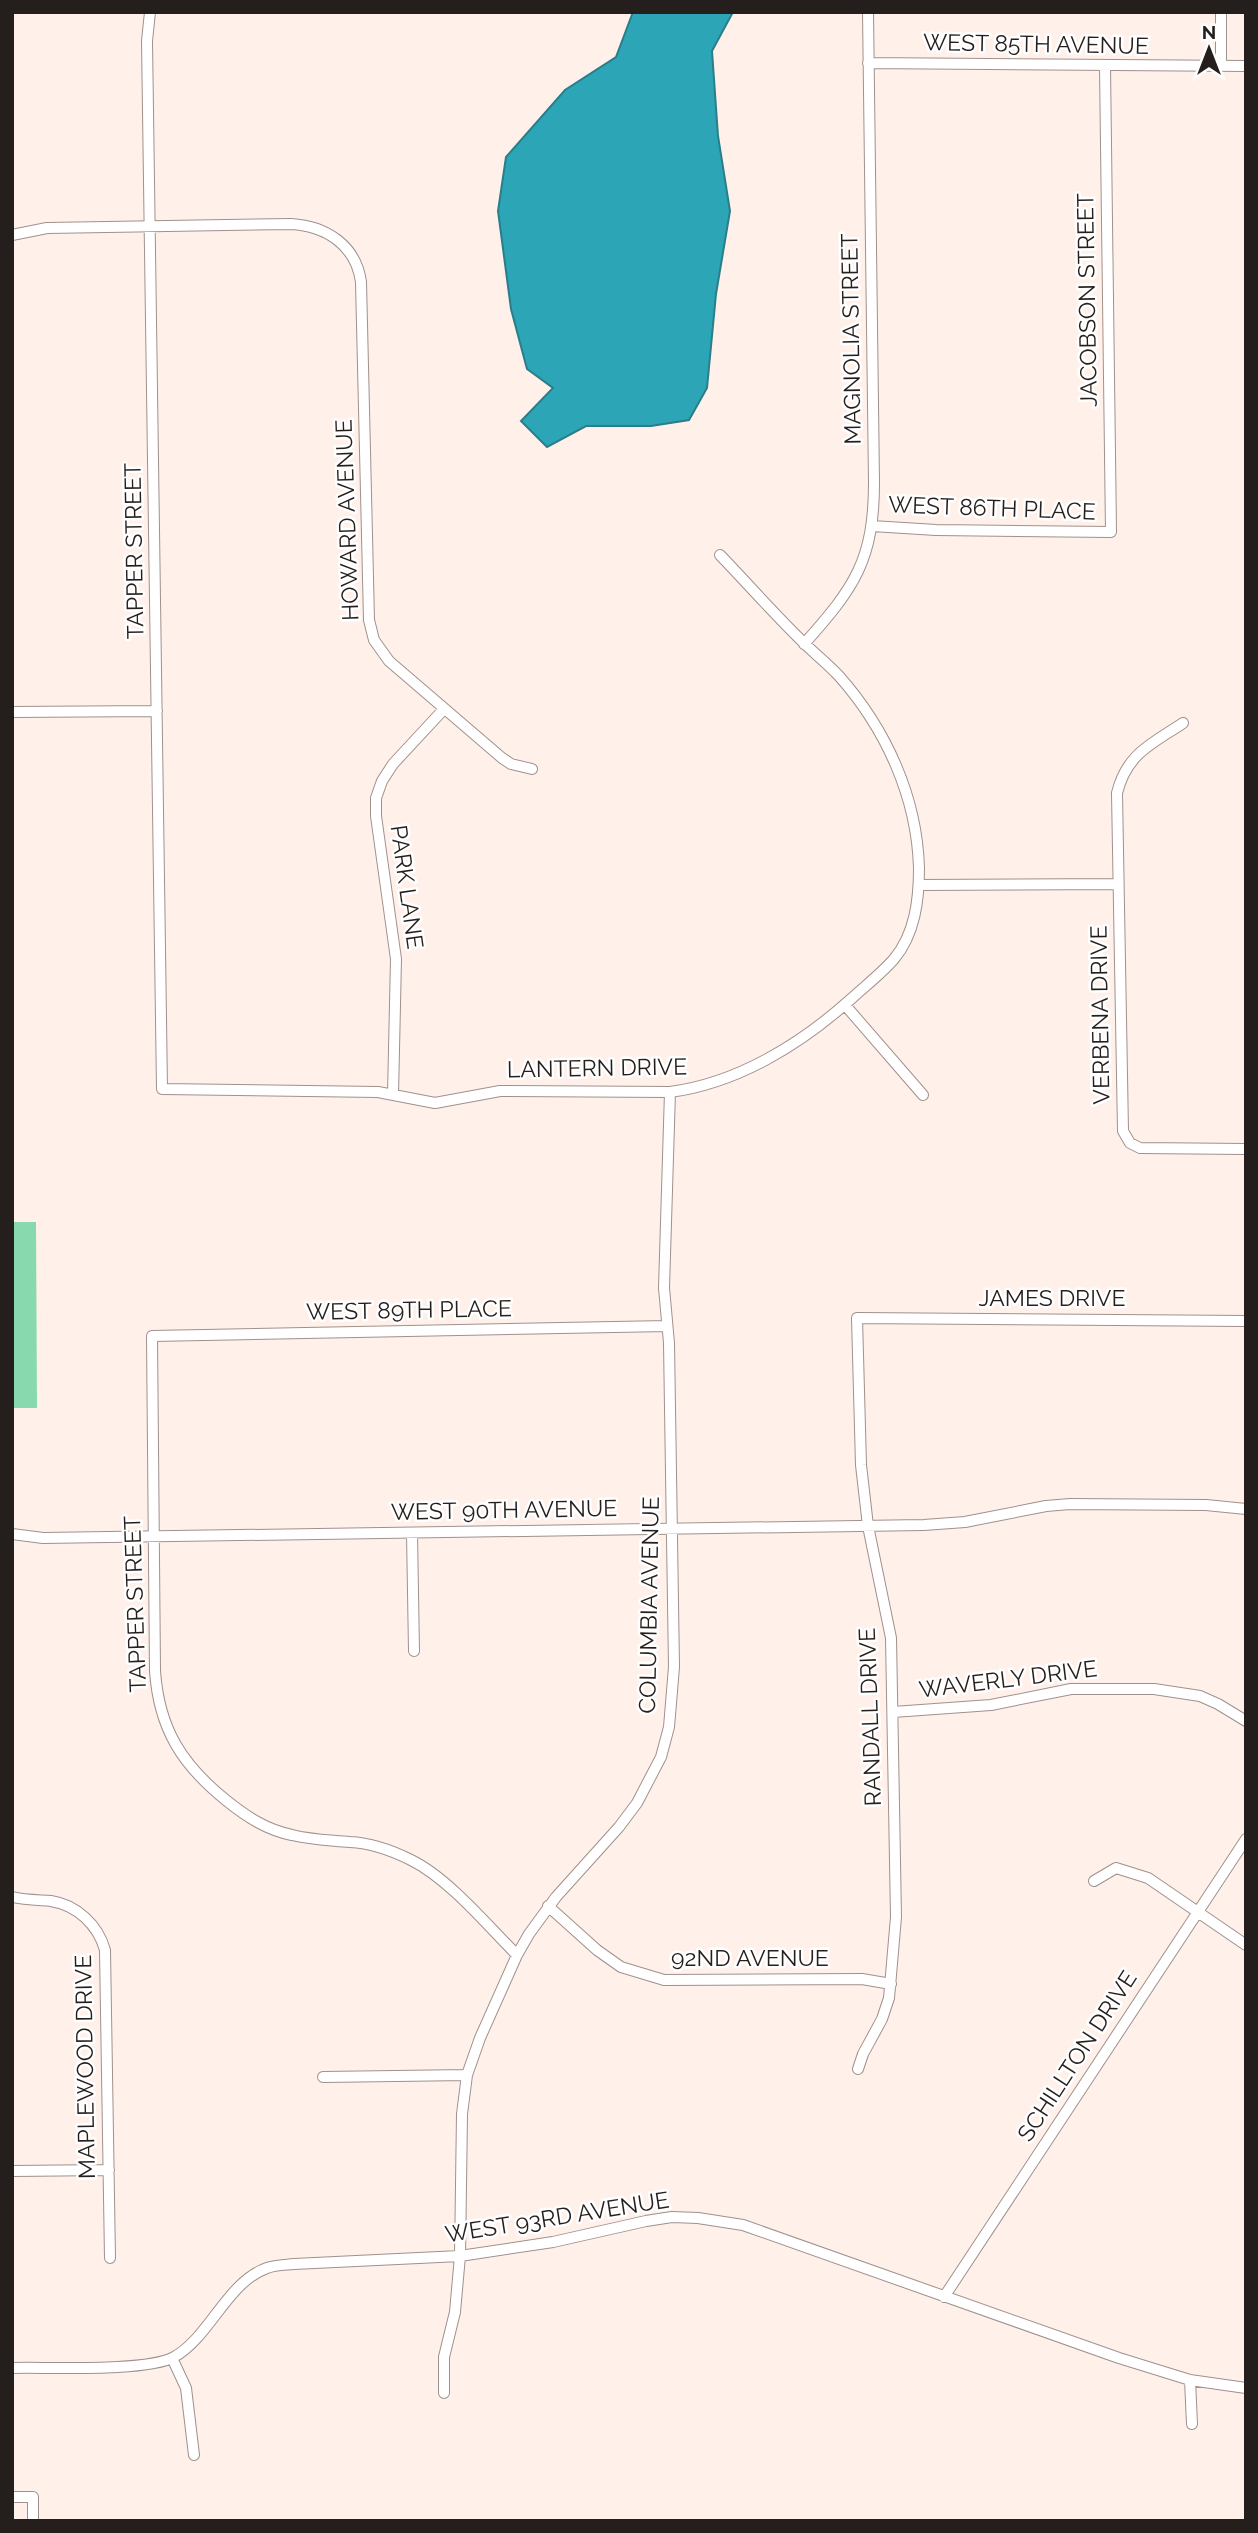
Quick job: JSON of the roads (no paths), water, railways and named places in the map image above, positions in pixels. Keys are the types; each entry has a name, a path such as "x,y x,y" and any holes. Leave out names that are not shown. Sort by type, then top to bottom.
{"street":[{"name":"TAPPER STREET","path":"150,12 147,41 162,1089"},
{"name":"MAGNOLIA STREET","path":"804,644 849,590 861,565 872,526 874,482 868,12"},
{"path":"1220,66 1221,12"},
{"name":"WEST 85TH AVENUE","path":"867,63 1246,66"},
{"name":"JACOBSON STREET","path":"1105,66 1111,532"},
{"name":"HOWARD AVENUE","path":"151,227 302,224 321,229 339,240 357,265 361,282 370,627 377,646 389,661 443,709 502,758 511,764 532,769"},
{"path":"12,235 47,228 151,227"},
{"name":"WEST 86TH PLACE","path":"872,526 936,530 1111,532"},
{"name":"LANTERN DRIVE","path":"162,1089 321,1090 393,1095 435,1102 500,1091 670,1092 714,1082 765,1059 804,1038 845,1005 899,952 915,915 919,885 918,858 906,791 870,715 858,699 838,675 804,644 720,555"},
{"name":"PARK LANE","path":"393,1095 396,959 376,816 376,798 387,773 443,709"},
{"path":"12,712 157,710"},
{"name":"VERBENA DRIVE","path":"1183,723 1143,750 1126,768 1117,802 1123,1126 1130,1143 1147,1148 1246,1149"},
{"path":"919,885 1118,884"},
{"path":"845,1005 923,1095"},
{"name":"COLUMBIA AVENUE","path":"444,2393 444,2357 456,2312 460,2256 462,2114 467,2075 480,2038 517,1955 548,1906 626,1818 655,1770 669,1727 674,1684 669,1343 664,1288 670,1092"},
{"name":"JAMES DRIVE","path":"857,1318 1246,1321"},
{"name":"RANDALL DRIVE","path":"857,1318 860,1455 868,1526 890,1629 896,1917 891,1984 882,2019 858,2069"},
{"name":"WEST 89TH PLACE","path":"152,1336 667,1326"},
{"name":"TAPPER STREET","path":"152,1336 156,1688 164,1723 187,1764 202,1781 236,1809 272,1829 309,1839 378,1846 427,1868 517,1955"},
{"name":"WEST 90TH AVENUE","path":"12,1534 43,1538 153,1537 868,1526 953,1523 1070,1504 1219,1505 1246,1509"},
{"path":"412,1533 414,1651"},
{"name":"WAVERLY DRIVE","path":"893,1712 991,1705 1071,1689 1154,1689 1200,1696 1246,1721"},
{"name":"SCHILLTON DRIVE","path":"944,2297 1246,1839"},
{"path":"1094,1881 1116,1868 1148,1878 1246,1945"},
{"name":"MAPLEWOOD DRIVE","path":"12,1897 57,1902 73,1909 88,1920 103,1942 107,1968 110,2258"},
{"name":"92ND AVENUE","path":"548,1906 621,1967 664,1980 862,1979 891,1984"},
{"path":"323,2077 467,2075"},
{"path":"12,2171 109,2170"},
{"name":"WEST 93RD AVENUE","path":"12,2368 148,2365 173,2358 189,2346 247,2280 267,2268 294,2264 460,2256 553,2242 672,2217 743,2225 1106,2354 1190,2380 1246,2388"},
{"path":"173,2358 186,2388 194,2455"},
{"path":"1190,2380 1192,2424"},
{"path":"12,2497 33,2497 33,2521"}],"water":[{"path":"633,12 733,12 712,51 718,136 730,211 716,294 707,388 689,420 651,426 586,426 547,447 521,421 553,388 527,369 511,309 498,211 506,157 565,90 616,57"}]}
